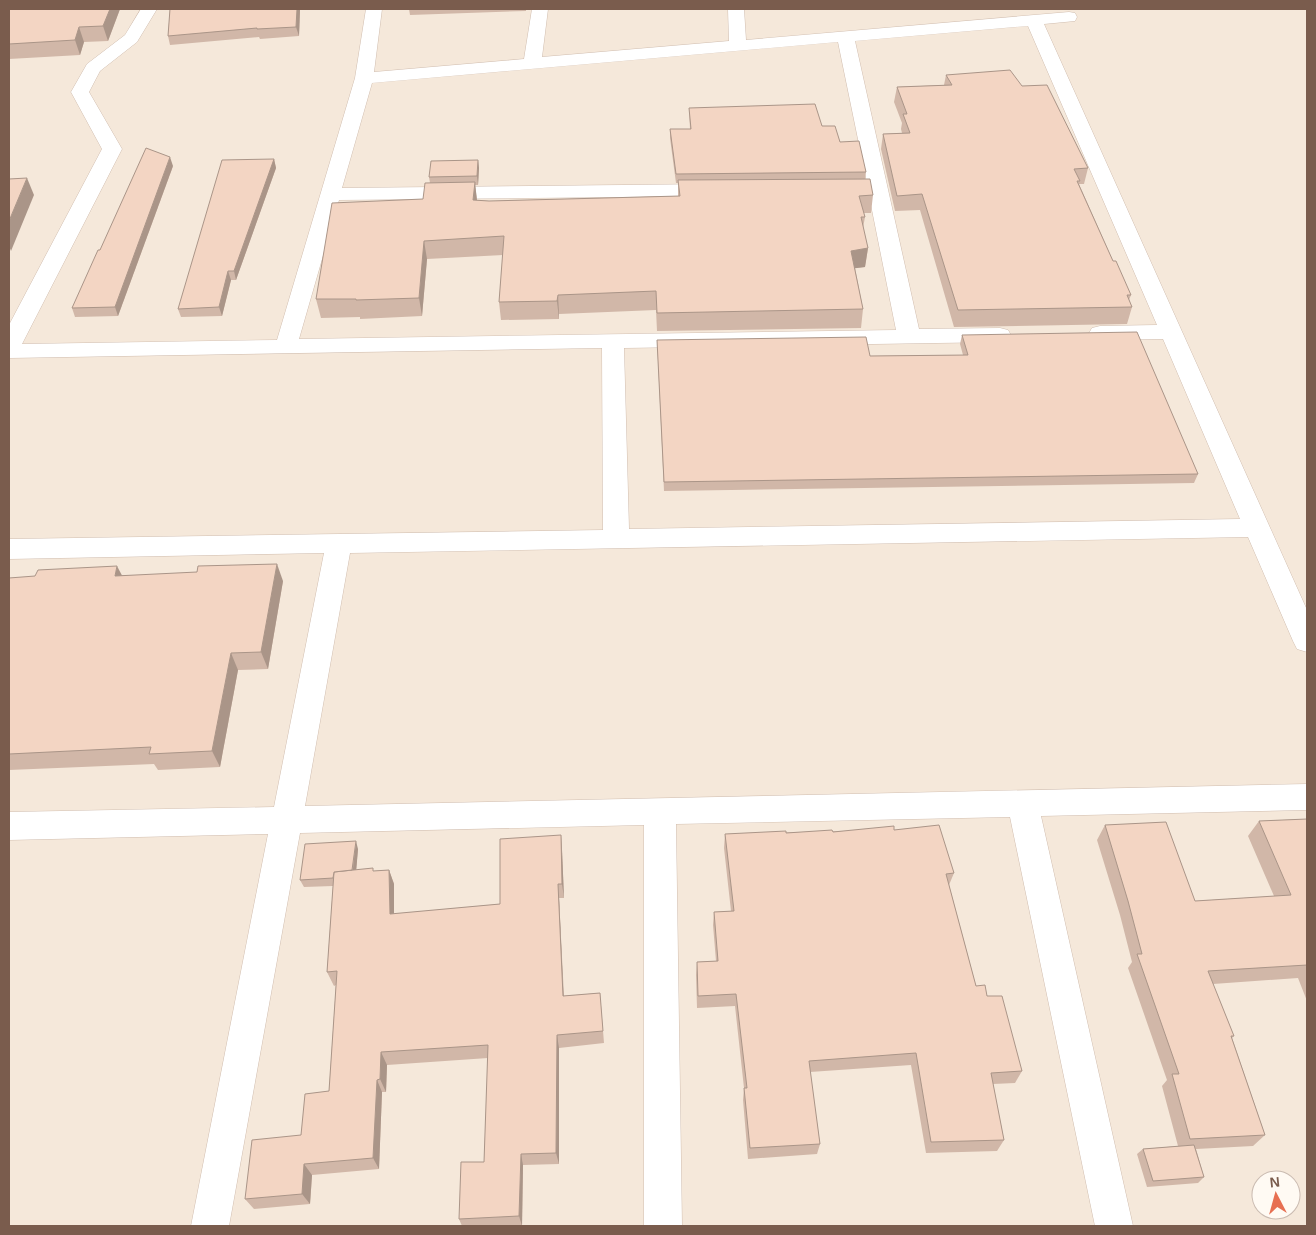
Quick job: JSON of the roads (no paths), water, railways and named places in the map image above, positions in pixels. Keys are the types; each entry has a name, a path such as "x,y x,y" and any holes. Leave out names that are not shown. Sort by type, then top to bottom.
{"street":[{"path":"9,346 112,149 80,92 93,68 131,38 149,9"},
{"path":"286,346 364,78 374,9"},
{"path":"532,63 540,9"},
{"path":"736,9 738,45"},
{"path":"364,78 845,36 931,22 1034,20 1069,17"},
{"path":"1034,20 1307,641"},
{"path":"845,36 910,336"},
{"path":"818,190 878,189"},
{"path":"330,194 728,190"},
{"path":"1084,334 1171,332"},
{"path":"9,351 1016,335"},
{"path":"613,341 616,539"},
{"path":"9,549 1258,528"},
{"path":"210,1226 338,543"},
{"path":"9,826 1307,797"},
{"path":"1023,803 1114,1226"},
{"path":"660,812 663,1226"}]}
